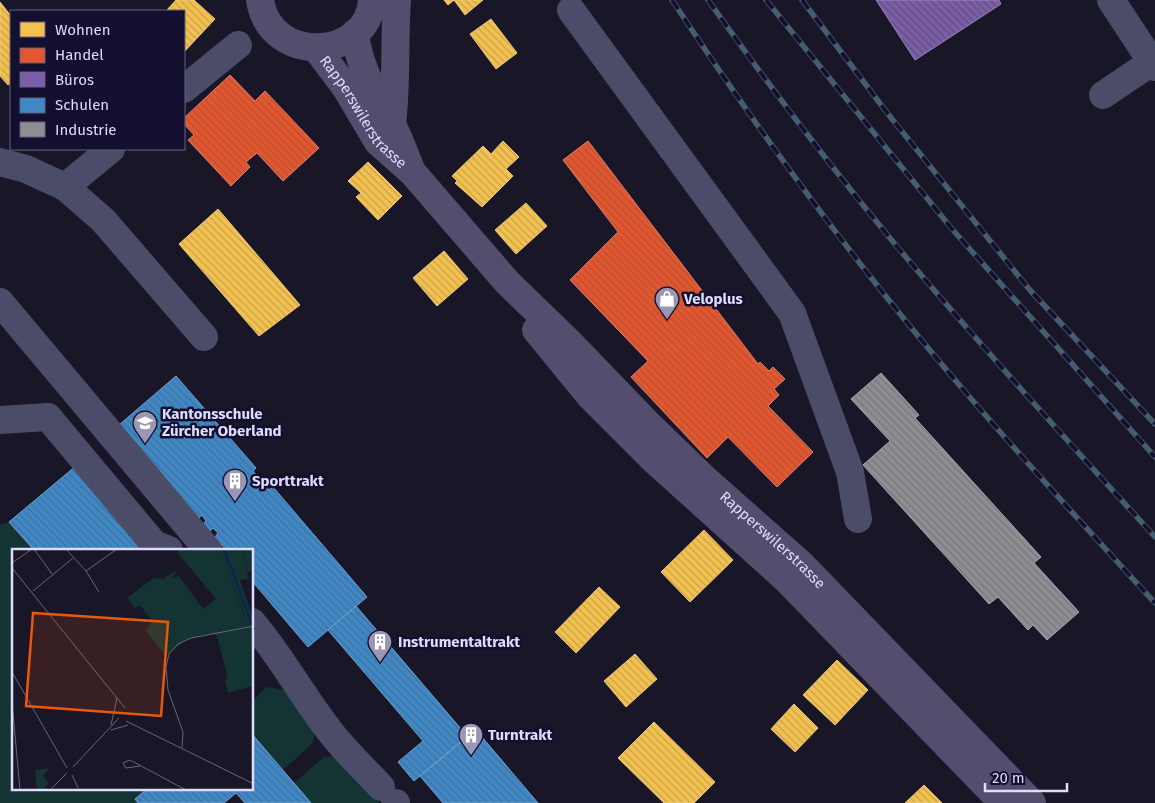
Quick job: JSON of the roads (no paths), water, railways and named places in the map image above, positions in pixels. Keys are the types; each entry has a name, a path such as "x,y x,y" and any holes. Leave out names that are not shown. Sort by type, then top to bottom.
{"main road":[{"path":"260,0 264,14 279,34 290,42 316,48 330,46 355,33 366,20 372,0"},
{"path":"392,125 396,91 395,36 397,0"},
{"name":"Rapperswilerstrasse","path":"355,33 357,50 366,78 392,125 413,173"},
{"name":"Rapperswilerstrasse","path":"316,48 346,88 378,142 413,173 507,282 569,342 653,430 802,565 1032,803"},
{"name":"Rapperswilerstrasse","path":"507,282 541,339 590,395 653,459 787,580 1003,803"}],"street":[{"path":"1103,95 1154,64 1112,0"},
{"path":"571,10 792,314 850,472 858,519"},
{"path":"185,88 238,45"},
{"path":"65,187 110,150"},
{"path":"0,162 26,169 65,187 103,220 204,337"},
{"path":"0,302 207,549"},
{"path":"0,420 48,417 154,544 166,549"},
{"path":"254,624 273,647 283,665 333,735 391,798"}],"railway":[{"path":"672,0 792,174 903,317 1009,442 1155,603"},
{"path":"708,0 799,123 894,243 990,354 1155,537"},
{"path":"766,0 952,229 1155,457"},
{"path":"802,0 888,114 1029,289 1155,424"}],"place":[{"name":"Veloplus","path":"667,320"},
{"name":"Kantonsschule Zürcher Oberland","path":"145,444"},
{"name":"Sporttrakt","path":"235,502"},
{"name":"Instrumentaltrakt","path":"380,663"},
{"name":"Turntrakt","path":"471,756"}]}
